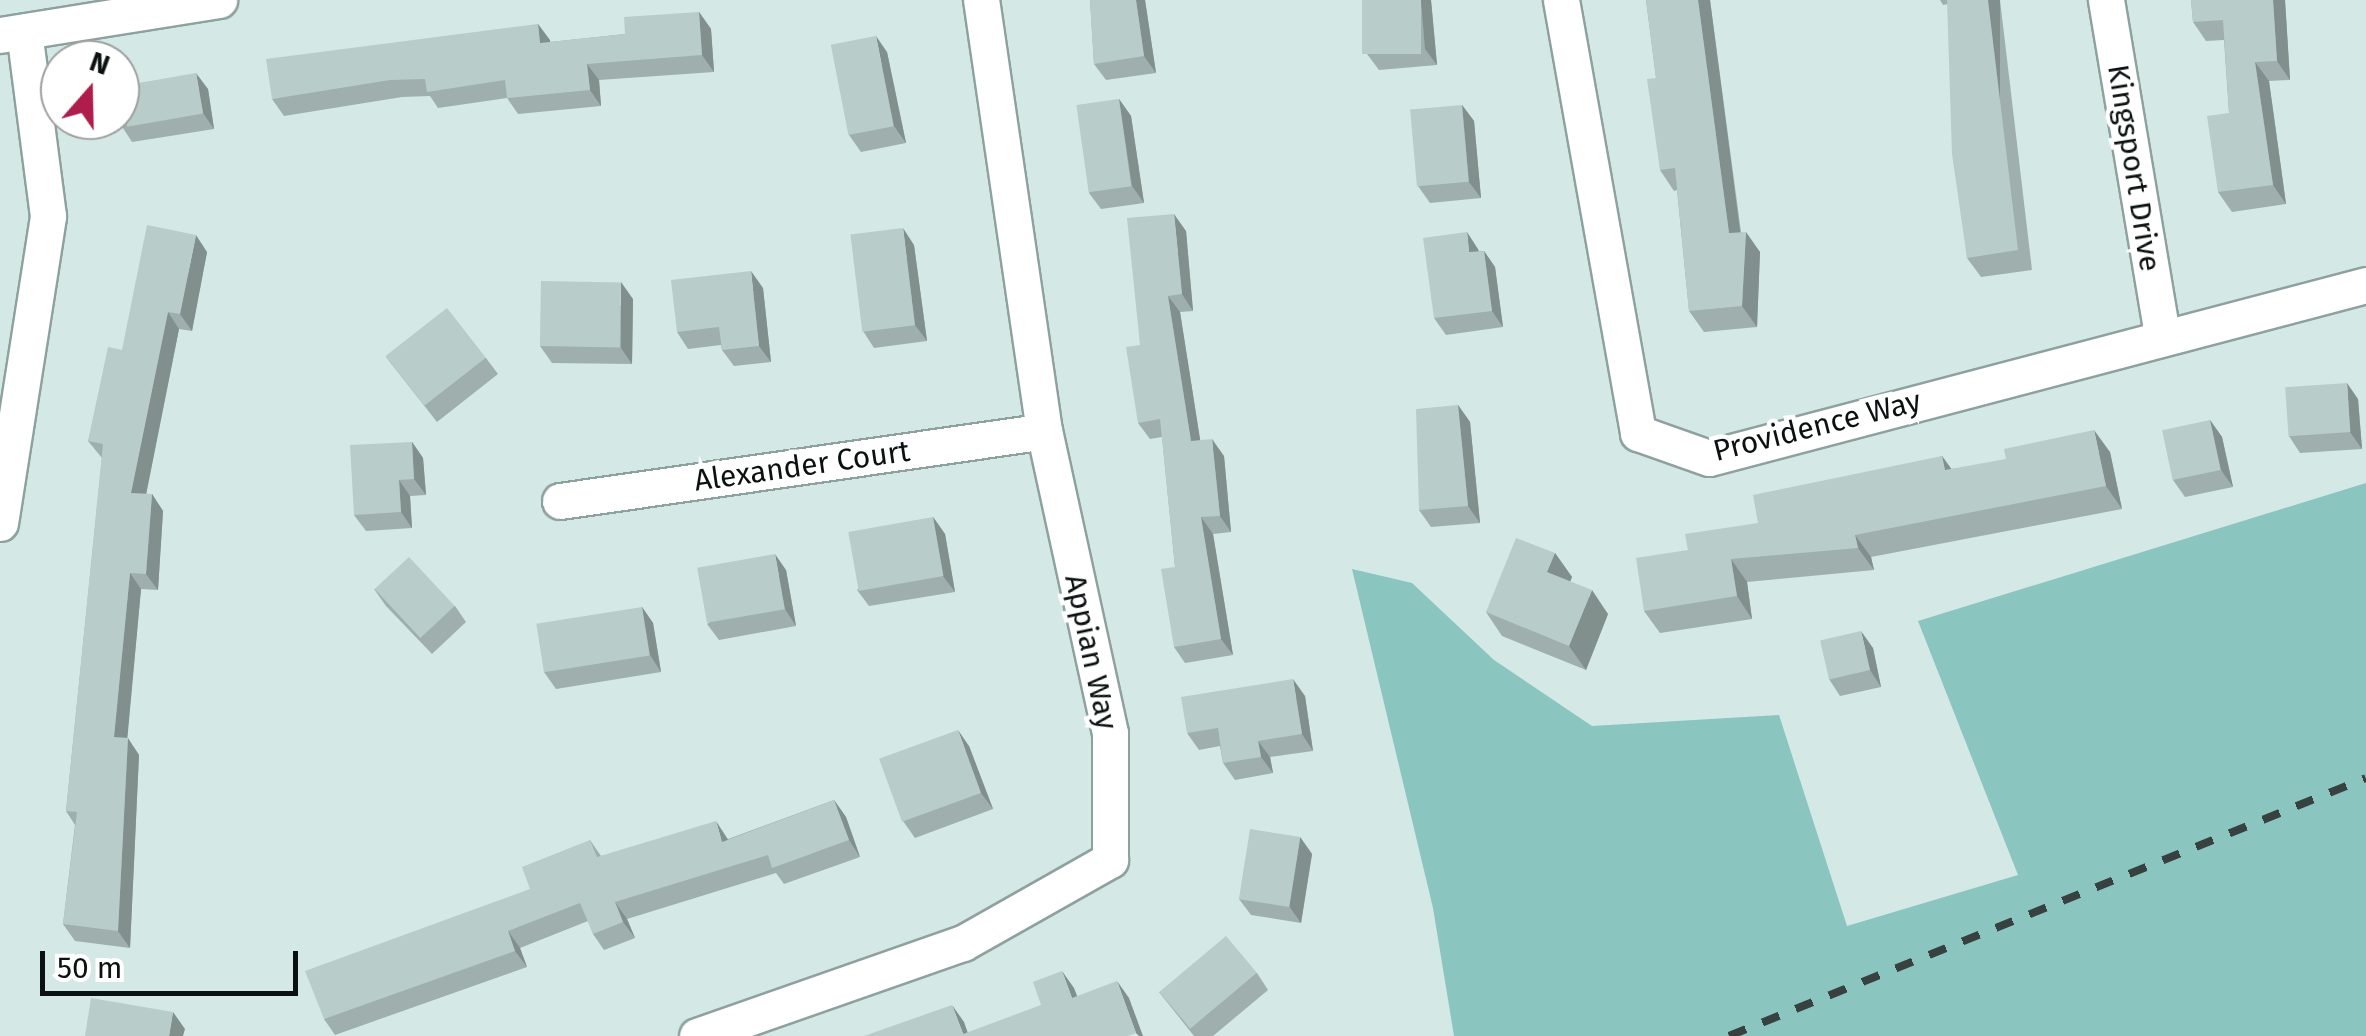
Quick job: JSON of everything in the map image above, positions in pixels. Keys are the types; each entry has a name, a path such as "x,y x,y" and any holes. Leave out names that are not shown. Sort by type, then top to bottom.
{"street":[{"path":"0,523 48,216 12,33 219,0"},
{"name":"Appian Way","path":"697,1036 962,942 1110,860 1110,733 1044,431 981,0"},
{"name":"Providence Way","path":"1561,0 1638,432 1709,458 2162,336 2366,286"},
{"name":"Kingsport Drive","path":"2106,0 2162,336"},
{"name":"Alexander Court","path":"560,501 1044,431"}],"shaded area":[{"path":"2366,483 2366,1036 1454,1036 1433,908 1352,569 1412,583 1494,660 1592,726 1779,715 1847,926 2018,875 1918,621"}],"building":[{"path":"1090,0 1136,0 1144,56 1094,64"},
{"path":"1362,0 1421,0 1421,54 1362,54"},
{"path":"1646,0 1698,0 1729,233 1746,232 1742,306 1689,311 1675,168 1660,170 1647,79 1656,78"},
{"path":"1947,0 1988,0 2018,250 1967,258 1952,154"},
{"path":"2191,0 2273,0 2277,61 2255,62 2273,185 2218,192 2207,116 2229,113 2223,20 2193,22"},
{"path":"699,12 702,55 587,64 590,90 507,98 505,80 427,92 425,79 390,80 272,99 266,59 538,24 540,43 625,34 624,17"},
{"path":"876,36 894,126 848,135 831,45"},
{"path":"196,73 203,113 140,125 140,83"},
{"path":"1119,99 1131,186 1089,192 1076,105"},
{"path":"1462,105 1469,182 1417,186 1410,110"},
{"path":"1174,214 1182,294 1168,296 1191,441 1212,439 1220,516 1201,517 1221,639 1174,647 1161,569 1175,567 1160,419 1138,423 1126,347 1140,345 1127,218"},
{"path":"147,225 196,235 180,314 168,312 131,493 152,494 146,574 130,573 114,737 128,738 118,931 63,924 77,812 66,811 103,444 88,441 108,347 122,350"},
{"path":"903,228 915,325 862,332 850,234"},
{"path":"1467,232 1469,252 1484,251 1492,311 1434,318 1423,238"},
{"path":"751,271 759,346 722,350 719,327 677,332 671,280"},
{"path":"541,281 621,282 620,347 540,346"},
{"path":"447,308 486,358 424,406 386,356"},
{"path":"2347,383 2350,432 2289,436 2285,387"},
{"path":"1458,405 1468,506 1419,510 1416,409"},
{"path":"2210,420 2221,470 2173,480 2162,430"},
{"path":"2094,430 2106,486 1855,535 1858,548 1731,559 1737,596 1644,611 1636,558 1688,550 1685,534 1758,523 1753,495 1942,456 1945,470 2006,459 2004,449"},
{"path":"412,442 414,479 399,480 401,512 354,515 350,445"},
{"path":"933,517 943,576 859,591 848,532"},
{"path":"1516,538 1555,553 1547,572 1592,590 1569,646 1486,612"},
{"path":"775,554 785,609 707,623 697,568"},
{"path":"409,557 455,606 420,638 375,589"},
{"path":"642,607 650,655 544,672 536,624"},
{"path":"1861,631 1870,670 1829,679 1820,640"},
{"path":"1293,679 1302,734 1258,741 1261,757 1223,763 1218,728 1187,733 1181,697"},
{"path":"958,730 981,793 902,822 879,759"},
{"path":"834,800 849,840 772,868 768,855 615,902 623,922 593,934 580,903 508,931 515,951 324,1019 305,971 530,889 522,867 590,840 597,857 716,821 722,842"},
{"path":"1250,829 1300,837 1289,907 1239,899"},
{"path":"1226,936 1257,973 1190,1029 1159,992"},
{"path":"1062,971 1072,998 1117,981 1136,1033 864,1036 952,1005 963,1034 1041,1005 1033,982"},
{"path":"91,998 173,1012 169,1036 85,1036"}],"railway":[{"path":"1729,1036 2366,778"}]}
